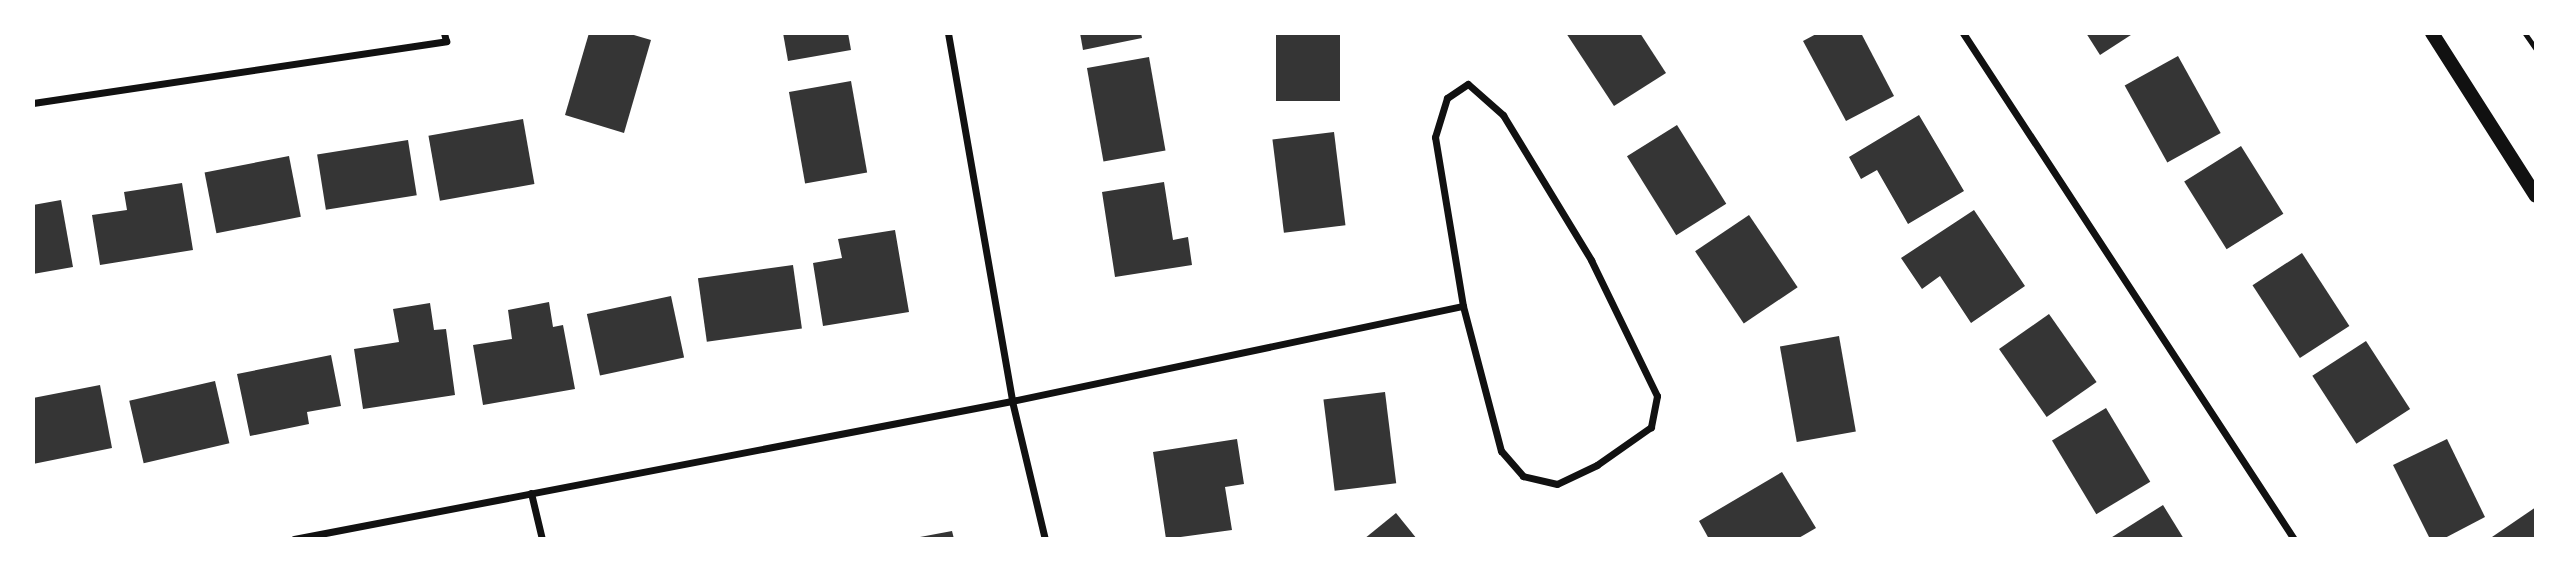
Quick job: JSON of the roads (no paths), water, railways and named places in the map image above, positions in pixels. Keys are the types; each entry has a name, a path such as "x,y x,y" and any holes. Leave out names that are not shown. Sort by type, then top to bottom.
{"main road":[{"path":"2432,33 2536,196"}],"street":[{"path":"33,103 446,41 444,33"},
{"path":"948,33 1012,401 1045,539"},
{"path":"1963,33 2294,539"},
{"path":"1468,84 1503,115 1591,260 1657,396 1651,427 1597,466 1557,484 1523,476 1501,451 1463,306 1434,137 1447,99 1468,84"},
{"path":"294,539 1012,401 1463,306"},
{"path":"531,493 542,539"}]}
